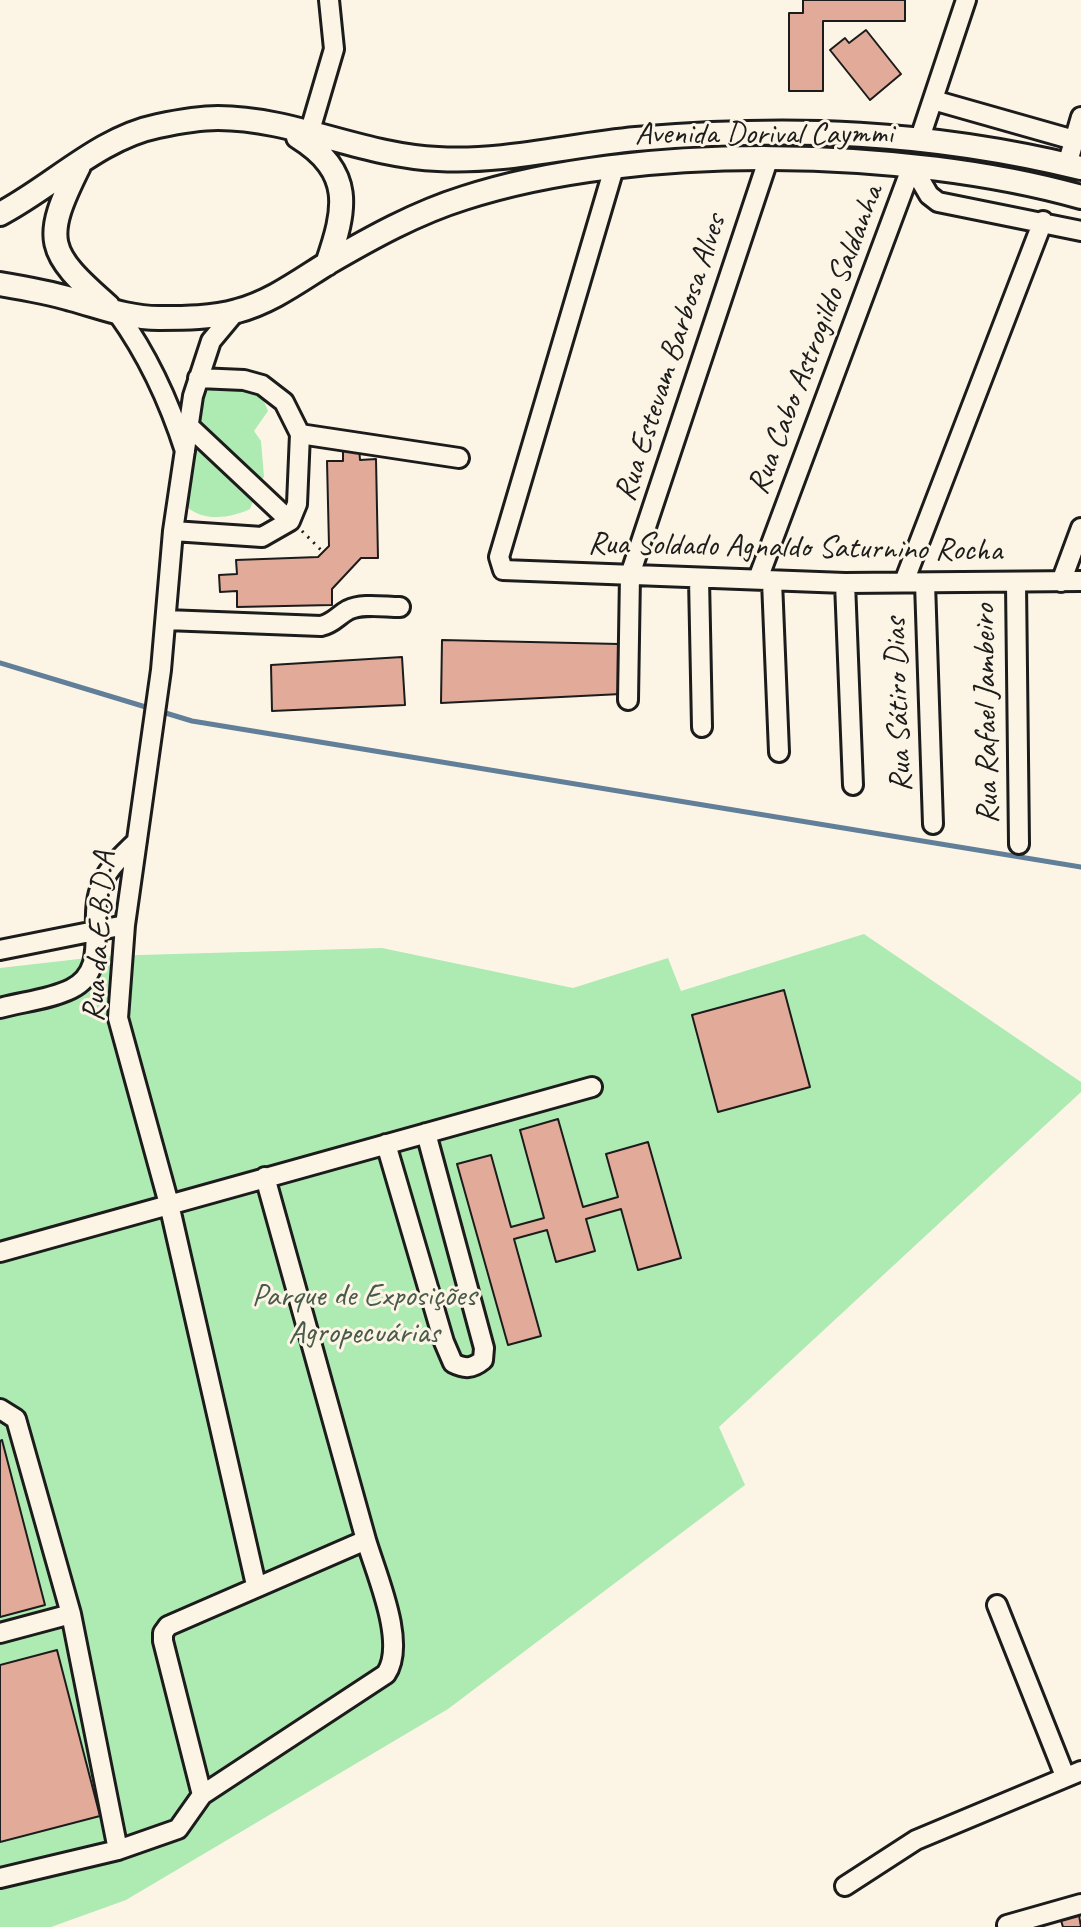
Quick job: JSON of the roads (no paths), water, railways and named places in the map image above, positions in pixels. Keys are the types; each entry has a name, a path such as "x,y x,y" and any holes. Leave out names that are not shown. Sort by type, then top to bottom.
{"main road":[{"name":"Avenida Dorival Caymmi","path":"0,214 123,138 154,127 217,117 281,127 374,151 439,160 479,159 621,141 755,130 920,138 981,146 1074,166"},
{"path":"281,127 315,148 339,178 342,214 327,264"},
{"name":"Avenida Dorival Caymmi","path":"0,284 72,299 118,314 157,318 236,311 291,287 401,222 466,197 547,178 699,160 912,166 1081,197"},
{"path":"82,162 61,204 55,230 56,245 66,269 118,314"}],"street":[{"path":"309,134 334,49 329,0"},
{"path":"920,138 966,0"},
{"path":"933,100 1074,140"},
{"path":"1074,166 1074,140 1081,117"},
{"name":"Rua Estevam Barbosa Alves","path":"628,700 630,575 768,160"},
{"path":"912,166 929,195 938,202 1081,231"},
{"name":"Rua Cabo Astrogildo Saldanha","path":"765,580 912,166"},
{"name":"Rua Soldado Agnaldo Saturnino Rocha","path":"614,168 499,557 501,566 508,572 845,583 1081,581"},
{"path":"904,582 1043,221"},
{"name":"Rua da E.B.D.A","path":"236,311 211,341 198,378 173,531 161,670 125,925 120,1032 169,1204 256,1585"},
{"path":"118,314 150,363 169,404 187,458"},
{"path":"173,531 262,537 290,521 297,504 300,434 284,402 262,385 244,380 198,378"},
{"path":"191,428 290,521"},
{"path":"300,434 459,458"},
{"path":"1061,582 1081,528"},
{"path":"699,579 702,727"},
{"path":"765,580 779,752"},
{"path":"845,583 853,785"},
{"name":"Rua Sátiro Dias","path":"925,583 933,824"},
{"name":"Rua Rafael Jambeiro","path":"1016,583 1019,844"},
{"path":"166,620 321,626 335,622 346,611 358,607 400,607"},
{"path":"0,1008 71,990 89,976 95,964 94,930 99,890 108,872 137,841"},
{"path":"0,950 125,925"},
{"path":"0,1252 592,1087"},
{"path":"386,1144 444,1342 453,1363 464,1369 475,1366 483,1360 484,1348 426,1133"},
{"path":"0,1878 118,1850 178,1829 202,1795 386,1674 392,1665 394,1636 265,1177"},
{"path":"0,1409 16,1419 71,1614 118,1850"},
{"path":"202,1795 163,1633 175,1620 366,1540"},
{"path":"845,1886 916,1840 1073,1773 997,1605"},
{"path":"0,1633 71,1614"},
{"path":"1007,1925 1081,1904"}],"waterway":[{"path":"0,663 192,721 1081,867"}],"park label":[{"name":"Parque de Exposições Agropecuárias","path":"364,1316"}]}
